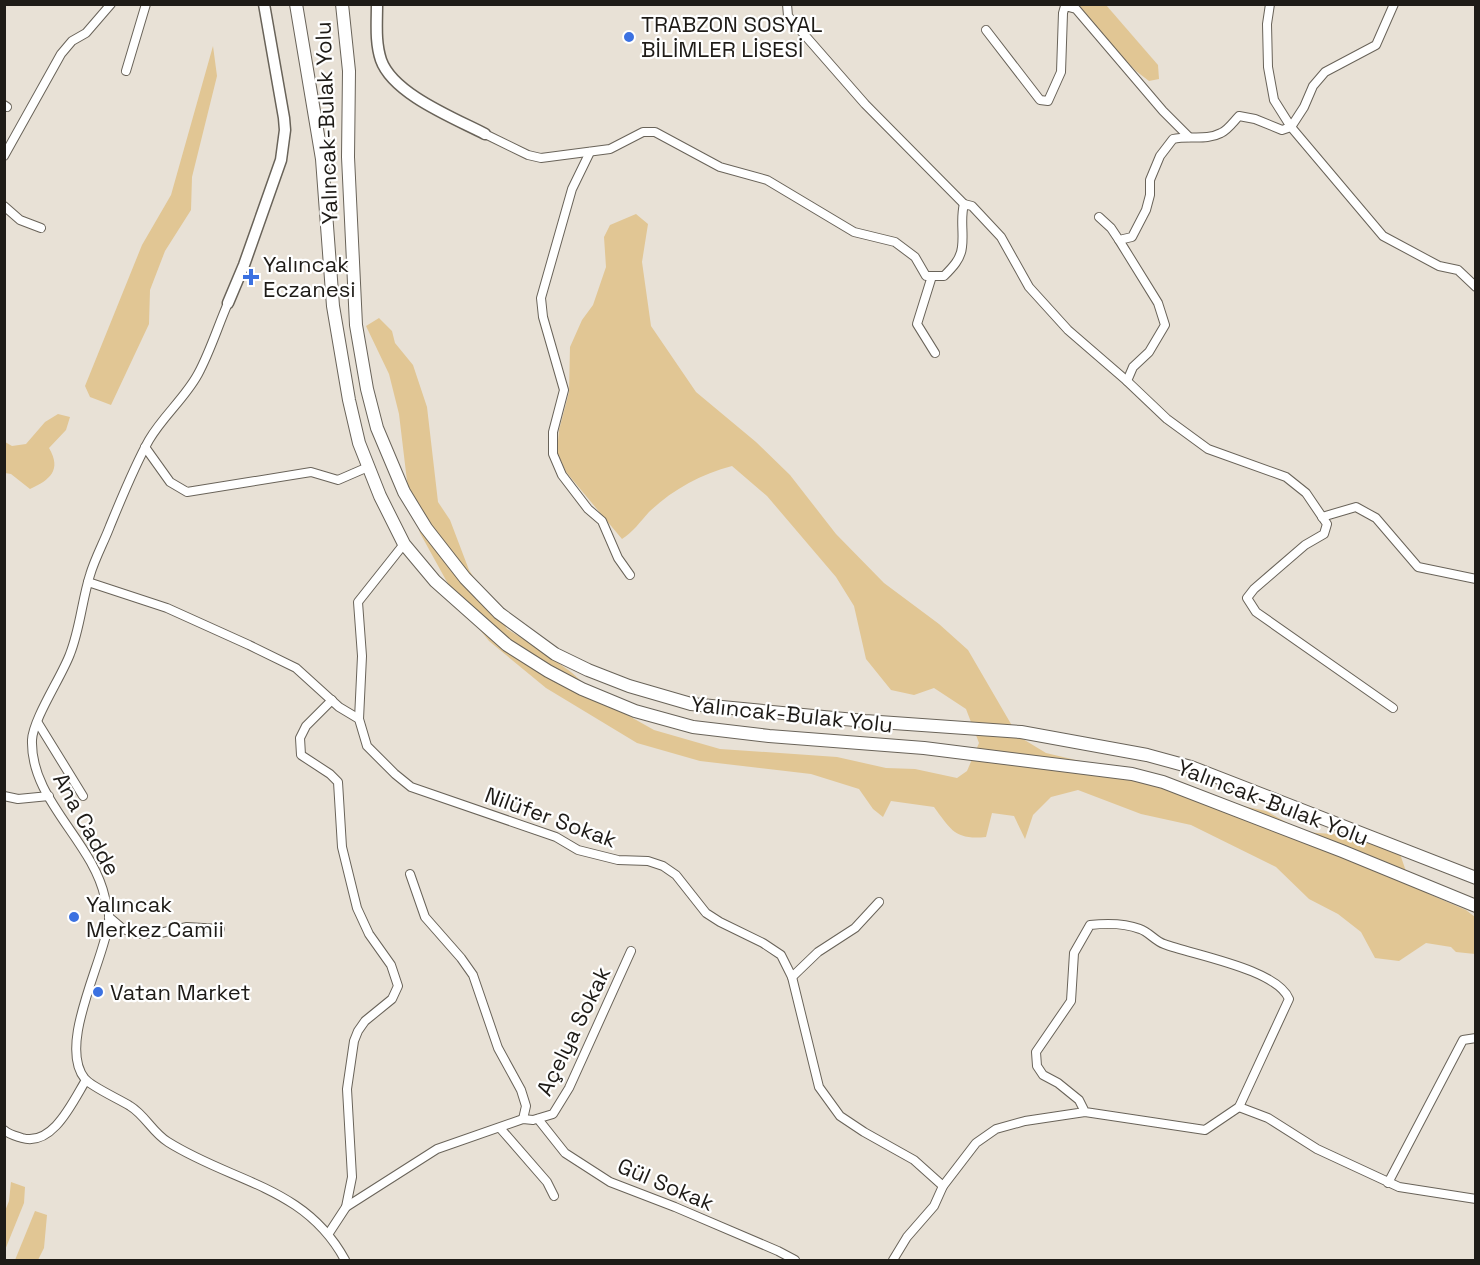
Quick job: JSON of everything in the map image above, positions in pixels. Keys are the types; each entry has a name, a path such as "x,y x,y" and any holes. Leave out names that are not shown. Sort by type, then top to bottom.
{"main road":[{"name":"Yalıncak-Bulak Yolu","path":"296,4 322,159 333,306 349,400 359,443 380,496 404,544 435,581 507,645 548,672 582,689 636,711 693,727 769,736 924,748 1132,774 1163,782 1476,906"},
{"name":"Yalıncak-Bulak Yolu","path":"342,4 349,72 348,157 356,325 367,388 377,428 404,492 426,528 465,578 499,613 555,654 588,670 655,695 691,704 740,710 1021,732 1146,754 1191,767 1476,878"}],"street":[{"path":"4,156 61,54 72,42 86,33 111,4"},
{"path":"126,71 147,4"},
{"path":"228,303 281,160 283,146 284,118 264,4"},
{"path":"377,4 378,47 382,62 392,77 408,93 528,155 541,158 610,149 643,132 655,132 720,167 767,180 854,232 895,242 915,257 926,276 944,276 956,264 962,248 961,215 964,204"},
{"path":"780,4 865,104 964,204 972,206 1001,237 1029,287 1068,330 1167,419 1209,449 1286,477 1306,493 1327,524 1324,534 1305,546 1254,589 1247,598 1256,612 1393,708"},
{"path":"787,4 788,16"},
{"path":"1270,4 1267,24 1268,67 1274,100 1291,127 1383,236 1439,266 1458,270 1476,287"},
{"path":"1119,240 1132,237 1146,210 1150,195 1150,180 1160,156 1173,139 1203,138 1222,132 1239,116 1255,119 1282,130 1291,127 1304,107 1313,86 1325,72 1376,45 1394,4"},
{"path":"986,30 1040,100 1048,101 1061,72 1065,6 1076,9 1163,111 1189,137"},
{"path":"591,152 572,189 541,298 543,317 564,390 553,432 553,454 562,475 588,508 602,521 618,558 630,574"},
{"path":"4,206 20,220 41,228"},
{"path":"1099,218 1111,228 1158,303 1165,325 1149,352 1133,367 1127,381"},
{"path":"932,276 917,324 935,353"},
{"name":"Ana Cadde","path":"86,1080 75,1051 76,1037 95,968 103,949 110,917 102,880 42,786 33,760 32,736 70,654 88,582 121,500 150,438 198,374 228,303"},
{"path":"146,447 170,482 187,492 311,472 338,480 368,467"},
{"path":"1322,517 1356,507 1376,518 1418,567 1476,579"},
{"path":"88,582 166,608 296,668 339,707 359,719 362,656 358,602 404,544"},
{"path":"328,1233 346,1207 352,1177 347,1089 354,1041 358,1030 392,999 398,986 391,965 369,934 357,908 342,847 338,782 301,755 300,738 306,726 332,700"},
{"name":"Nilüfer Sokak","path":"359,719 367,746 411,787 556,837 578,850 618,860 648,861 663,866 676,875 706,913 763,942 781,955 792,977 819,1087 840,1116 914,1160 943,1186"},
{"path":"38,723 83,796"},
{"path":"4,796 18,799 49,796"},
{"path":"410,874 425,917 473,975 498,1048 521,1090 526,1106 523,1119"},
{"path":"792,977 818,952 855,928 879,902"},
{"path":"110,917 123,929 138,934 160,933 187,927 220,929"},
{"path":"893,1260 907,1237 934,1206 943,1186 976,1143 996,1129 1024,1121 1085,1112 1205,1130 1239,1107 1289,999 1286,992 1253,971 1161,943 1142,929 1115,923 1090,925 1074,953 1071,1001 1036,1052 1037,1066 1043,1075 1058,1083 1079,1100 1085,1112"},
{"name":"Açelya Sokak","path":"346,1207 437,1149 523,1119 533,1120 553,1114 569,1088 631,951"},
{"path":"1388,1183 1463,1040 1476,1038"},
{"path":"4,1130 9,1134 27,1139 39,1138 63,1119 86,1080 134,1108 165,1141 280,1195 302,1209 328,1233 345,1260"},
{"path":"1239,1107 1268,1118 1317,1149 1388,1183 1399,1187 1476,1199"},
{"name":"Gül Sokak","path":"538,1119 565,1153 610,1182 795,1260"},
{"path":"500,1128 547,1182 554,1196"}],"shaded area":[{"path":"1073,5 1106,5 1158,65 1159,79 1149,81 1136,71"},
{"path":"213,46 217,76 192,177 191,210 165,251 150,290 149,324 111,405 90,397 85,386 142,245 171,195"},
{"path":"636,214 648,224 642,262 651,326 696,392 756,442 790,475 836,534 884,583 939,624 968,650 1018,736 1046,753 1152,778 1189,794 1266,811 1304,832 1374,837 1399,851 1410,883 1466,910 1475,917 1475,954 1456,952 1451,947 1426,943 1399,961 1375,958 1361,932 1338,914 1309,899 1276,867 1191,825 1141,814 1078,790 1051,797 1033,815 1025,839 1014,816 992,813 986,837 976,838 955,832 934,807 891,801 883,817 873,809 859,789 811,774 700,761 637,743 546,688 489,641 458,602 420,533 407,481 399,414 389,374 366,326 379,318 392,331 395,343 413,365 427,407 438,502 450,520 469,570 507,629 571,672 606,703 654,730 720,749 837,757 886,768 915,769 957,778 967,771 979,743 966,709 934,688 914,695 891,690 866,659 854,606 836,577 767,496 732,466 709,473 677,490 649,512 622,539 566,472 557,452 559,430 569,392 570,347 582,320 593,305 606,267 604,237 610,225"},
{"path":"58,414 70,417 66,430 49,448 53,456 54,468 48,478 30,489 11,474 5,473 5,442 12,446 26,444 45,422"},
{"path":"11,1182 25,1187 24,1203 5,1250 5,1211 9,1201"},
{"path":"35,1211 47,1215 44,1248 38,1260 15,1260"}],"place":[{"name":"TRABZON SOSYAL BİLİMLER LİSESİ","path":"629,37"},
{"name":"Yalıncak Eczanesi","path":"251,277"},
{"name":"Yalıncak Merkez Camii","path":"74,917"},
{"name":"Vatan Market","path":"98,992"}]}
